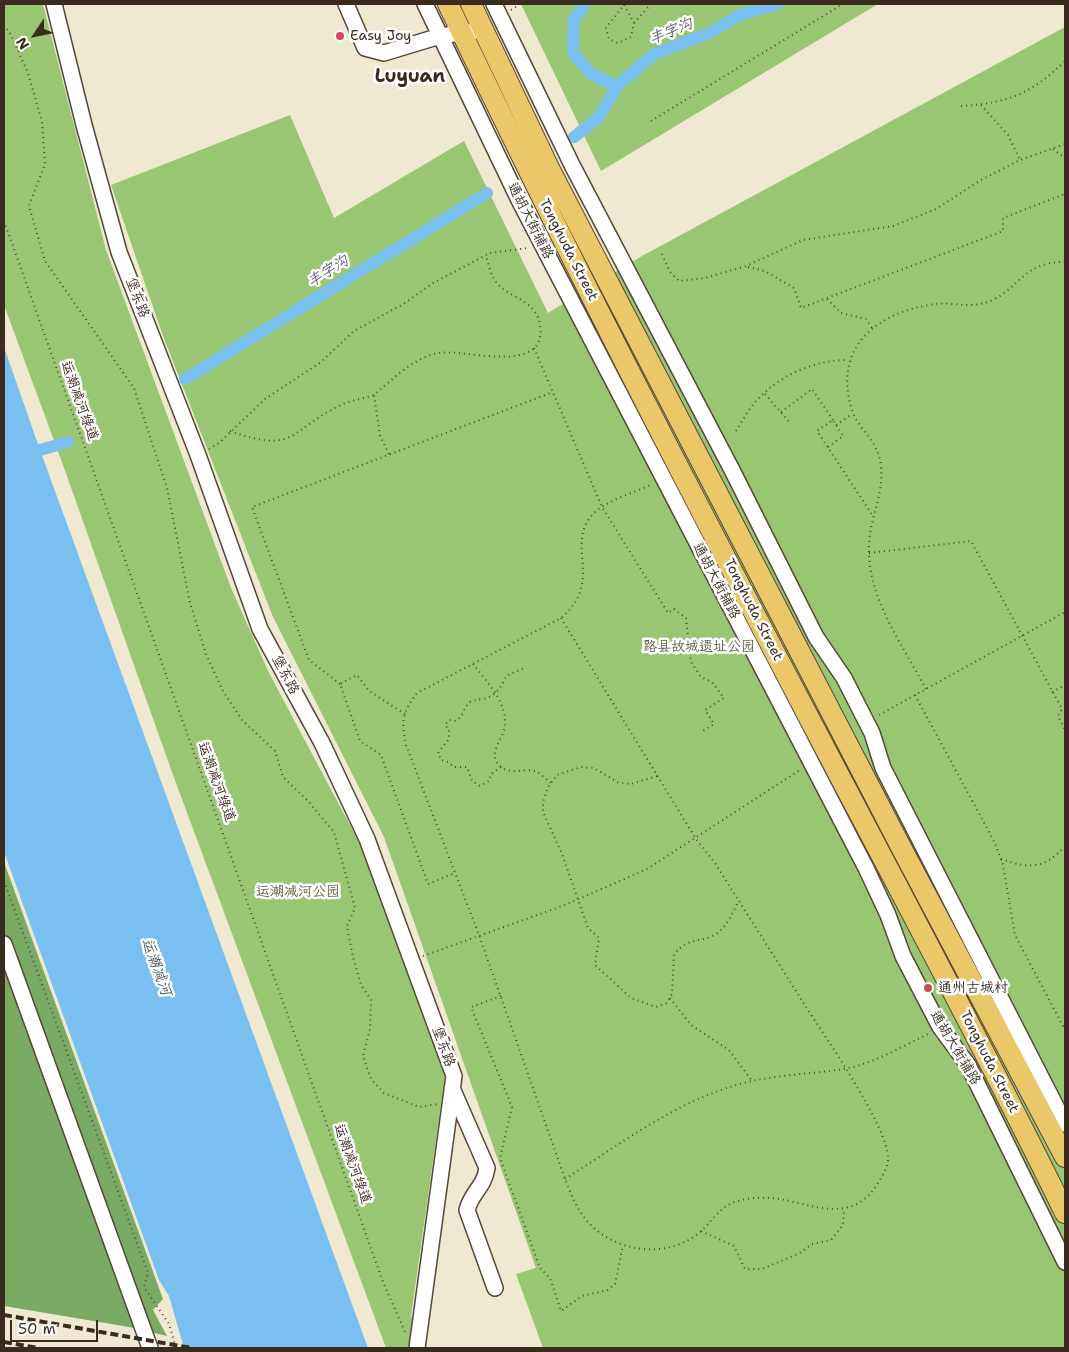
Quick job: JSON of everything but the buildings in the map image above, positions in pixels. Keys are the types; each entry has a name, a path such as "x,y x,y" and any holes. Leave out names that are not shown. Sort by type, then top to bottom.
{"main road":[{"name":"Tonghuda Street","path":"448,4 519,154 687,483 946,978 1065,1214"},
{"name":"Tonghuda Street","path":"471,4 553,176 902,849 1065,1157"}],"street":[{"name":"堡东路","path":"54,4 84,126 119,252 198,455 260,629 322,743 367,838 454,1076 413,1344"},
{"path":"346,4 364,48 384,53 440,36 462,35 483,30"},
{"name":"通胡大街辅路","path":"424,4 519,200 662,479 866,868 888,915 903,956 940,1027 968,1066 1065,1262"},
{"path":"494,4 572,165 732,470 816,637 844,678 872,732 888,777 1065,1124"},
{"path":"4,944 150,1348"},
{"path":"451,1096 487,1168 485,1181 470,1197 467,1210 495,1288"}],"path":[{"path":"634,23 625,4 606,28 609,39 618,43 631,37 634,23 651,4"},
{"path":"651,121 844,4"},
{"path":"4,25 11,35 28,73 42,122 45,164 29,206 46,261 134,388 167,488 190,603 206,654 223,691 242,720 275,751 283,777 308,801 334,832 355,908 347,926 353,957 362,984 371,1000 370,1029 364,1056 371,1079 384,1093 419,1107 451,1096"},
{"path":"961,106 981,105 1014,98 1043,82 1065,61"},
{"path":"981,105 1008,135 1020,160"},
{"path":"662,254 670,272 679,281 705,278 746,266 803,240 892,226 936,209 981,180 1020,160 1065,144"},
{"path":"1053,149 1065,158"},
{"path":"746,266 765,271 794,288 801,308 1003,231 1003,218 1065,194"},
{"name":"运潮减河绿道","path":"4,221 380,1273 413,1344"},
{"path":"198,455 218,443 265,399 321,362 354,331 405,302 433,282 486,255 532,247"},
{"path":"230,431 250,438 278,442 296,436 320,417 343,404 374,394 414,362 437,354 457,351 499,358 524,355 534,348 540,334 540,324 526,302 501,288 490,273 486,255"},
{"path":"926,689 882,607 870,574 869,554 873,516 881,488 881,465 871,437 853,413 846,387 848,360 858,343 872,328 910,309 936,304 979,304 996,299 1034,267 1046,263 1065,262"},
{"path":"826,298 841,313 866,319 872,328"},
{"path":"534,348 602,507 668,613 674,609 686,618 691,662 701,677 712,682 724,698 705,710 714,724 703,731"},
{"path":"736,431 764,393 803,368 829,360 848,360"},
{"path":"781,412 812,389 843,436 828,447"},
{"path":"455,873 428,884 381,756 360,741 340,684 309,660 252,507 553,392"},
{"path":"764,393 791,424"},
{"path":"374,394 380,436 389,455"},
{"path":"836,425 853,413"},
{"path":"833,420 817,431 873,516"},
{"path":"561,618 696,838 739,901 846,1068 882,1134 888,1159 883,1175 874,1190 861,1201 844,1209 812,1208 766,1197 747,1198 731,1202 701,1231 680,1244 662,1249 645,1249 623,1245 599,1232 587,1221 576,1204 565,1178 479,935 406,745 402,726 406,708 417,693 561,618 573,608 580,594 584,577 581,543 583,530 592,515 602,507 662,479"},
{"path":"869,554 971,541 1062,709 1058,716 1065,730"},
{"path":"872,718 1065,612"},
{"path":"472,664 495,693 504,713 506,726 495,748 494,757 501,767 512,771 535,772 551,782"},
{"path":"501,767 491,774 489,781 480,786 472,781 467,767 454,767 448,762 441,760 438,753 449,739 449,730 445,725 449,720 456,721 469,703 484,699 495,693 502,685 506,676 524,668"},
{"path":"340,684 357,675 369,690 405,714"},
{"path":"1052,692 1065,685"},
{"path":"915,695 995,842 1001,859 1015,935 1065,1030"},
{"path":"657,776 631,784 619,783 594,768 581,767 562,772 551,782 543,802 543,812 562,854 588,928 599,938 595,965 631,998 656,1007 667,1002 670,998 674,979 674,954 690,940 715,935 725,926 739,901"},
{"path":"412,960 578,899 647,869 801,770"},
{"path":"1001,859 1033,866 1045,863 1056,856 1065,846"},
{"path":"4,881 148,1274 144,1287 170,1324 176,1348"},
{"path":"501,996 471,1007 512,1107 500,1158 540,1268 550,1278 561,1311 582,1296 608,1290 615,1284 623,1245"},
{"path":"670,998 691,1025 729,1050 753,1082"},
{"path":"565,1178 682,1108 724,1088 846,1068 890,1053 940,1027"},
{"path":"701,1231 734,1246 744,1269 762,1269 800,1253 812,1244 831,1240 843,1225 844,1209"}],"green space":[{"name":"运潮减河公园","path":"4,4 43,4 106,250 231,588 269,673 368,859 445,1076 411,1316 421,1348 386,1348 173,775 4,305"},
{"path":"521,4 878,4 601,171"},
{"name":"路县故城遗址公园","path":"1065,27 1065,1348 543,1348 516,1274 536,1268 384,837 273,617 163,336 111,185 290,115 334,218 464,141 548,313 642,256"},
{"path":"4,862 163,1299 153,1310 167,1336 129,1327 4,1306"}],"water":[{"name":"运潮减河","path":"4,347 368,1348 184,1348 169,1296 159,1280 4,852"}],"waterway":[{"path":"585,4 574,19 573,53 591,74 617,86"},
{"name":"丰字沟","path":"574,137 599,117 617,86 654,54 710,33 739,15 778,4"},
{"name":"丰字沟","path":"185,379 487,193"},
{"name":"丰字沟","path":"4,471 40,450 68,442"}],"railway":[{"path":"4,1315 192,1348"},
{"path":"4,1342 38,1348"}],"place":[{"name":"Easy Joy","path":"340,36"},
{"name":"通州古城村","path":"928,988"}],"district":[{"name":"Luyuan","path":"410,77"}]}
